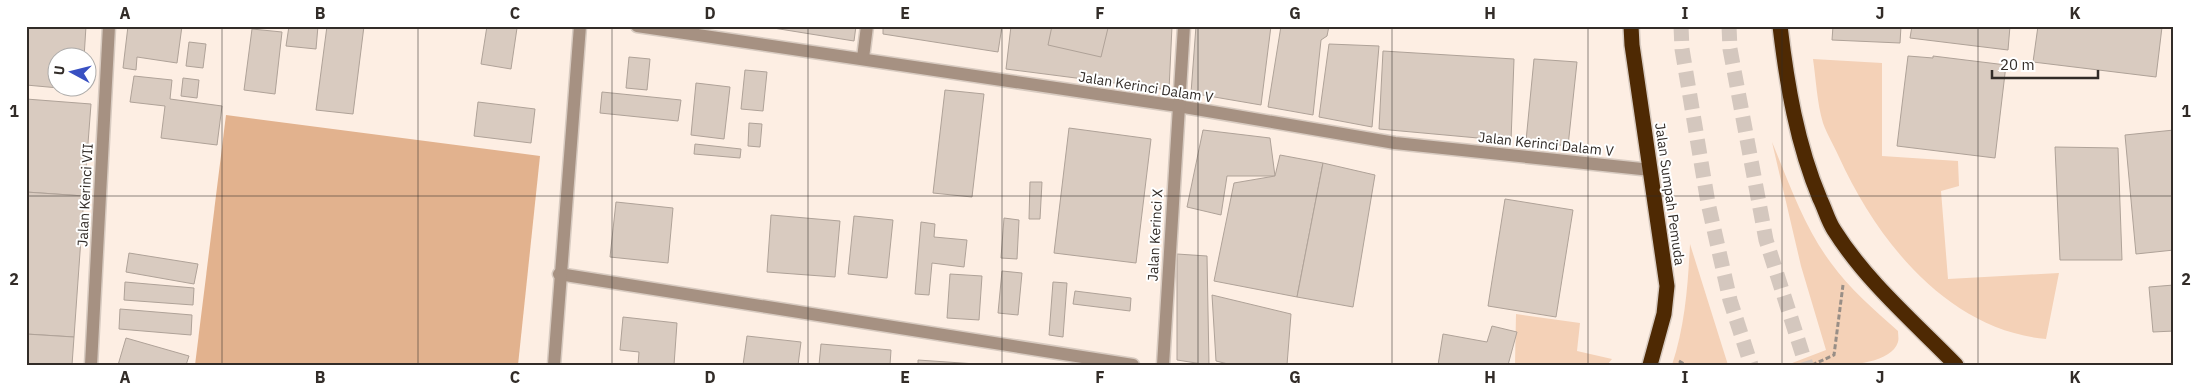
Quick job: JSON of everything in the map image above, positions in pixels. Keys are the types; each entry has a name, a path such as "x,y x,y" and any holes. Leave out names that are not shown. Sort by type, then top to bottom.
{"highway":[{"name":"Jalan Sumpah Pemuda","path":"1632,26 1632,45 1667,286 1664,314 1650,365"},
{"path":"1780,26 1788,93 1809,172 1834,229 1861,266 1896,306 1956,365"}],"street":[{"name":"Jalan Kerinci VII","path":"91,365 109,26"},
{"path":"554,365 580,26"},
{"name":"Jalan Kerinci Dalam V","path":"637,26 1178,106 1395,143 1651,170"},
{"path":"863,58 867,26"},
{"name":"Jalan Kerinci X","path":"1163,365 1184,26"},
{"path":"560,274 1133,365"}],"path":[{"path":"1812,365 1834,355 1842,286 1845,282"},
{"path":"1679,361 1686,365"}],"shaded area":[{"path":"1813,59 1882,63 1882,156 1958,161 1959,186 1941,191 1948,279 2059,273 2046,339 2011,332 1978,319 1947,300 1920,276 1895,249 1855,189 1823,123"},
{"path":"226,115 540,156 518,365 195,365"},
{"path":"1772,142 1798,204 1821,249 1854,290 1898,331 1898,342 1891,352 1880,358 1848,365 1787,365 1826,350 1801,266"},
{"path":"1690,244 1728,365 1672,365 1683,320"},
{"path":"1516,314 1580,323 1577,351 1612,359 1607,365 1515,365"}],"building":[{"path":"26,26 86,26 85,48 48,48 48,87 26,85"},
{"path":"128,26 182,26 177,63 137,57 136,70 123,68"},
{"path":"289,26 318,26 316,49 286,46"},
{"path":"327,26 364,26 353,114 316,110"},
{"path":"487,26 517,28 511,69 481,64"},
{"path":"761,26 856,26 854,41"},
{"path":"883,26 1002,26 998,52 883,34"},
{"path":"1011,26 1172,26 1169,90 1006,69"},
{"path":"1052,26 1100,26 1108,28 1101,57 1048,45"},
{"path":"1196,26 1271,26 1261,105 1191,93"},
{"path":"1281,26 1329,26 1327,36 1321,40 1313,115 1268,107"},
{"path":"1833,26 1901,26 1900,43 1832,40"},
{"path":"1912,26 2010,26 2008,50 1910,38"},
{"path":"2038,26 2162,27 2156,77 2033,62"},
{"path":"252,29 282,32 275,94 244,90"},
{"path":"189,42 206,44 203,68 186,66"},
{"path":"1329,44 1379,46 1372,127 1319,117"},
{"path":"1383,51 1514,59 1511,141 1379,129"},
{"path":"1908,56 1933,58 1933,56 2006,65 1995,158 1897,146"},
{"path":"629,57 650,59 647,90 626,88"},
{"path":"1534,59 1577,62 1568,146 1526,141"},
{"path":"745,70 767,72 763,111 741,109"},
{"path":"134,76 172,80 170,99 222,106 217,145 161,138 165,106 130,102"},
{"path":"183,78 199,80 197,98 181,96"},
{"path":"696,83 730,87 724,139 691,135"},
{"path":"945,90 984,94 972,197 933,193"},
{"path":"602,92 681,100 678,121 600,113"},
{"path":"26,99 91,104 84,196 26,192"},
{"path":"478,102 535,109 531,143 474,136"},
{"path":"749,123 762,124 760,147 748,146"},
{"path":"1069,128 1151,139 1136,263 1054,253"},
{"path":"1203,130 1270,138 1275,176 1227,176 1221,215 1187,207"},
{"path":"2174,130 2174,250 2136,254 2125,135"},
{"path":"695,144 741,149 740,158 694,154"},
{"path":"2055,147 2118,148 2122,260 2060,260"},
{"path":"1280,155 1323,163 1297,297 1214,281 1234,183 1275,176"},
{"path":"1323,163 1375,175 1353,307 1297,297"},
{"path":"1030,182 1042,182 1040,219 1029,219"},
{"path":"26,192 84,196 74,337 26,334"},
{"path":"1505,199 1573,210 1556,317 1488,306"},
{"path":"616,202 673,208 668,263 610,257"},
{"path":"771,215 840,221 835,277 767,272"},
{"path":"854,216 893,220 887,278 848,274"},
{"path":"1004,218 1019,220 1017,259 1001,258"},
{"path":"921,222 935,224 934,237 967,240 964,267 932,263 929,295 915,294"},
{"path":"129,253 198,264 194,284 126,272"},
{"path":"1177,254 1207,256 1209,365 1177,360"},
{"path":"1002,271 1022,273 1018,315 998,313"},
{"path":"950,274 982,276 979,320 947,318"},
{"path":"125,282 194,288 193,305 124,300"},
{"path":"1053,282 1067,283 1063,337 1049,335"},
{"path":"2174,285 2174,331 2153,332 2149,287"},
{"path":"1075,291 1131,298 1130,311 1073,304"},
{"path":"1212,295 1291,314 1287,365 1232,365 1216,361"},
{"path":"120,309 192,315 191,335 119,329"},
{"path":"623,317 677,323 674,365 638,365 639,352 620,350"},
{"path":"1492,326 1517,332 1508,365 1438,365 1443,334 1487,342"},
{"path":"26,334 74,337 72,365 26,365"},
{"path":"747,336 801,342 798,365 743,365"},
{"path":"126,338 189,356 186,365 118,365"},
{"path":"821,344 891,350 890,365 819,365"},
{"path":"918,360 976,364 918,365"}],"tunnel":[{"path":"1681,26 1682,49 1708,203 1730,300 1751,365"},
{"path":"1729,26 1730,49 1766,240 1806,365"}]}
